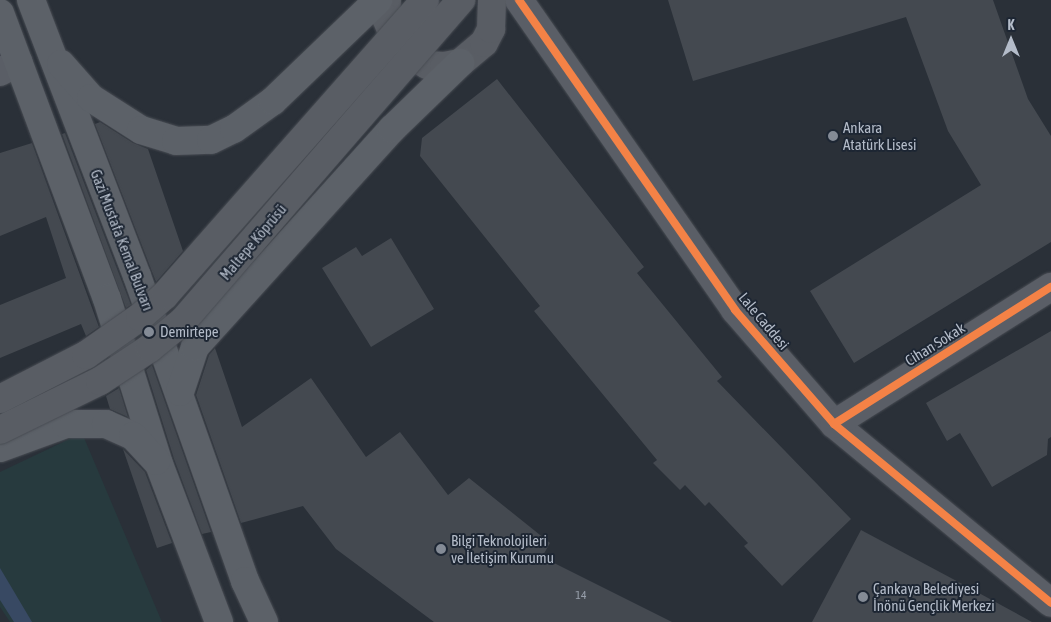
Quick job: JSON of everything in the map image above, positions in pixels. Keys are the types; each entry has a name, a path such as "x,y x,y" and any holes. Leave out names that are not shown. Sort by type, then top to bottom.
{"main road":[{"name":"Gazi Mustafa Kemal Bulvarı","path":"30,0 180,392 245,581 264,622"},
{"path":"48,50 91,98 141,130 176,141 211,140 234,129 273,101 378,0"},
{"path":"387,0 386,18 390,34 399,48 427,65 460,62"},
{"name":"Maltepe Köprüsü","path":"0,399 86,355 140,317 165,294 425,0"},
{"name":"Maltepe Köprüsü","path":"0,430 100,381 150,348 183,321 461,0"},
{"path":"180,392 195,347 392,128 460,62 484,43 497,5"},
{"path":"0,13 9,67 107,299 159,464 219,622"},
{"path":"0,448 66,424 106,424 133,436 159,464"}],"street":[{"name":"Lale Caddesi","path":"519,0 736,310 834,424 1051,603"},
{"name":"Cihan Sokak","path":"834,424 1051,287"}],"green space":[{"path":"82,433 162,622 10,622 0,607 0,472"}],"water":[{"path":"0,568 32,622 14,622 0,600"}],"building":[{"path":"668,0 993,0 1028,99 1051,136 1051,242 854,363 810,291 981,185 948,131 906,17 693,81"},
{"path":"497,79 644,267 637,273 722,377 717,381 851,519 782,586 744,546 748,543 709,502 705,506 685,485 680,490 653,463 657,460 534,311 540,306 420,156 422,138"},
{"path":"100,122 133,143 148,149 183,251 156,282 95,124"},
{"path":"65,133 131,305 126,308 62,134"},
{"path":"32,143 99,327 86,336 81,324 0,358 0,305 66,278 46,217 0,236 0,153"},
{"path":"391,238 434,309 371,347 322,268 356,247 362,256"},
{"path":"1051,331 1051,437 1048,439 1047,455 992,487 960,433 947,441 926,403"},
{"path":"215,348 242,427 311,378 366,457 400,432 448,495 469,478 550,543 542,557 672,622 434,622 336,549 303,506 241,523 196,395 209,355"},
{"path":"152,365 211,532 202,534 174,459 146,370"},
{"path":"119,388 128,417 110,409 106,396"},
{"path":"123,449 145,472 172,543 157,548"},
{"path":"861,530 966,586 1032,622 812,622"}],"cycle path":[{"path":"519,0 735,310 834,424 1051,603"},
{"path":"834,424 1051,287"}],"place":[{"name":"Ankara Atatürk Lisesi","path":"833,136"},
{"name":"Demirtepe","path":"149,332"},
{"name":"Bilgi Teknolojileri ve İletişim Kurumu","path":"441,549"},
{"name":"Çankaya Belediyesi İnönü Gençlik Merkezi","path":"863,597"}]}
